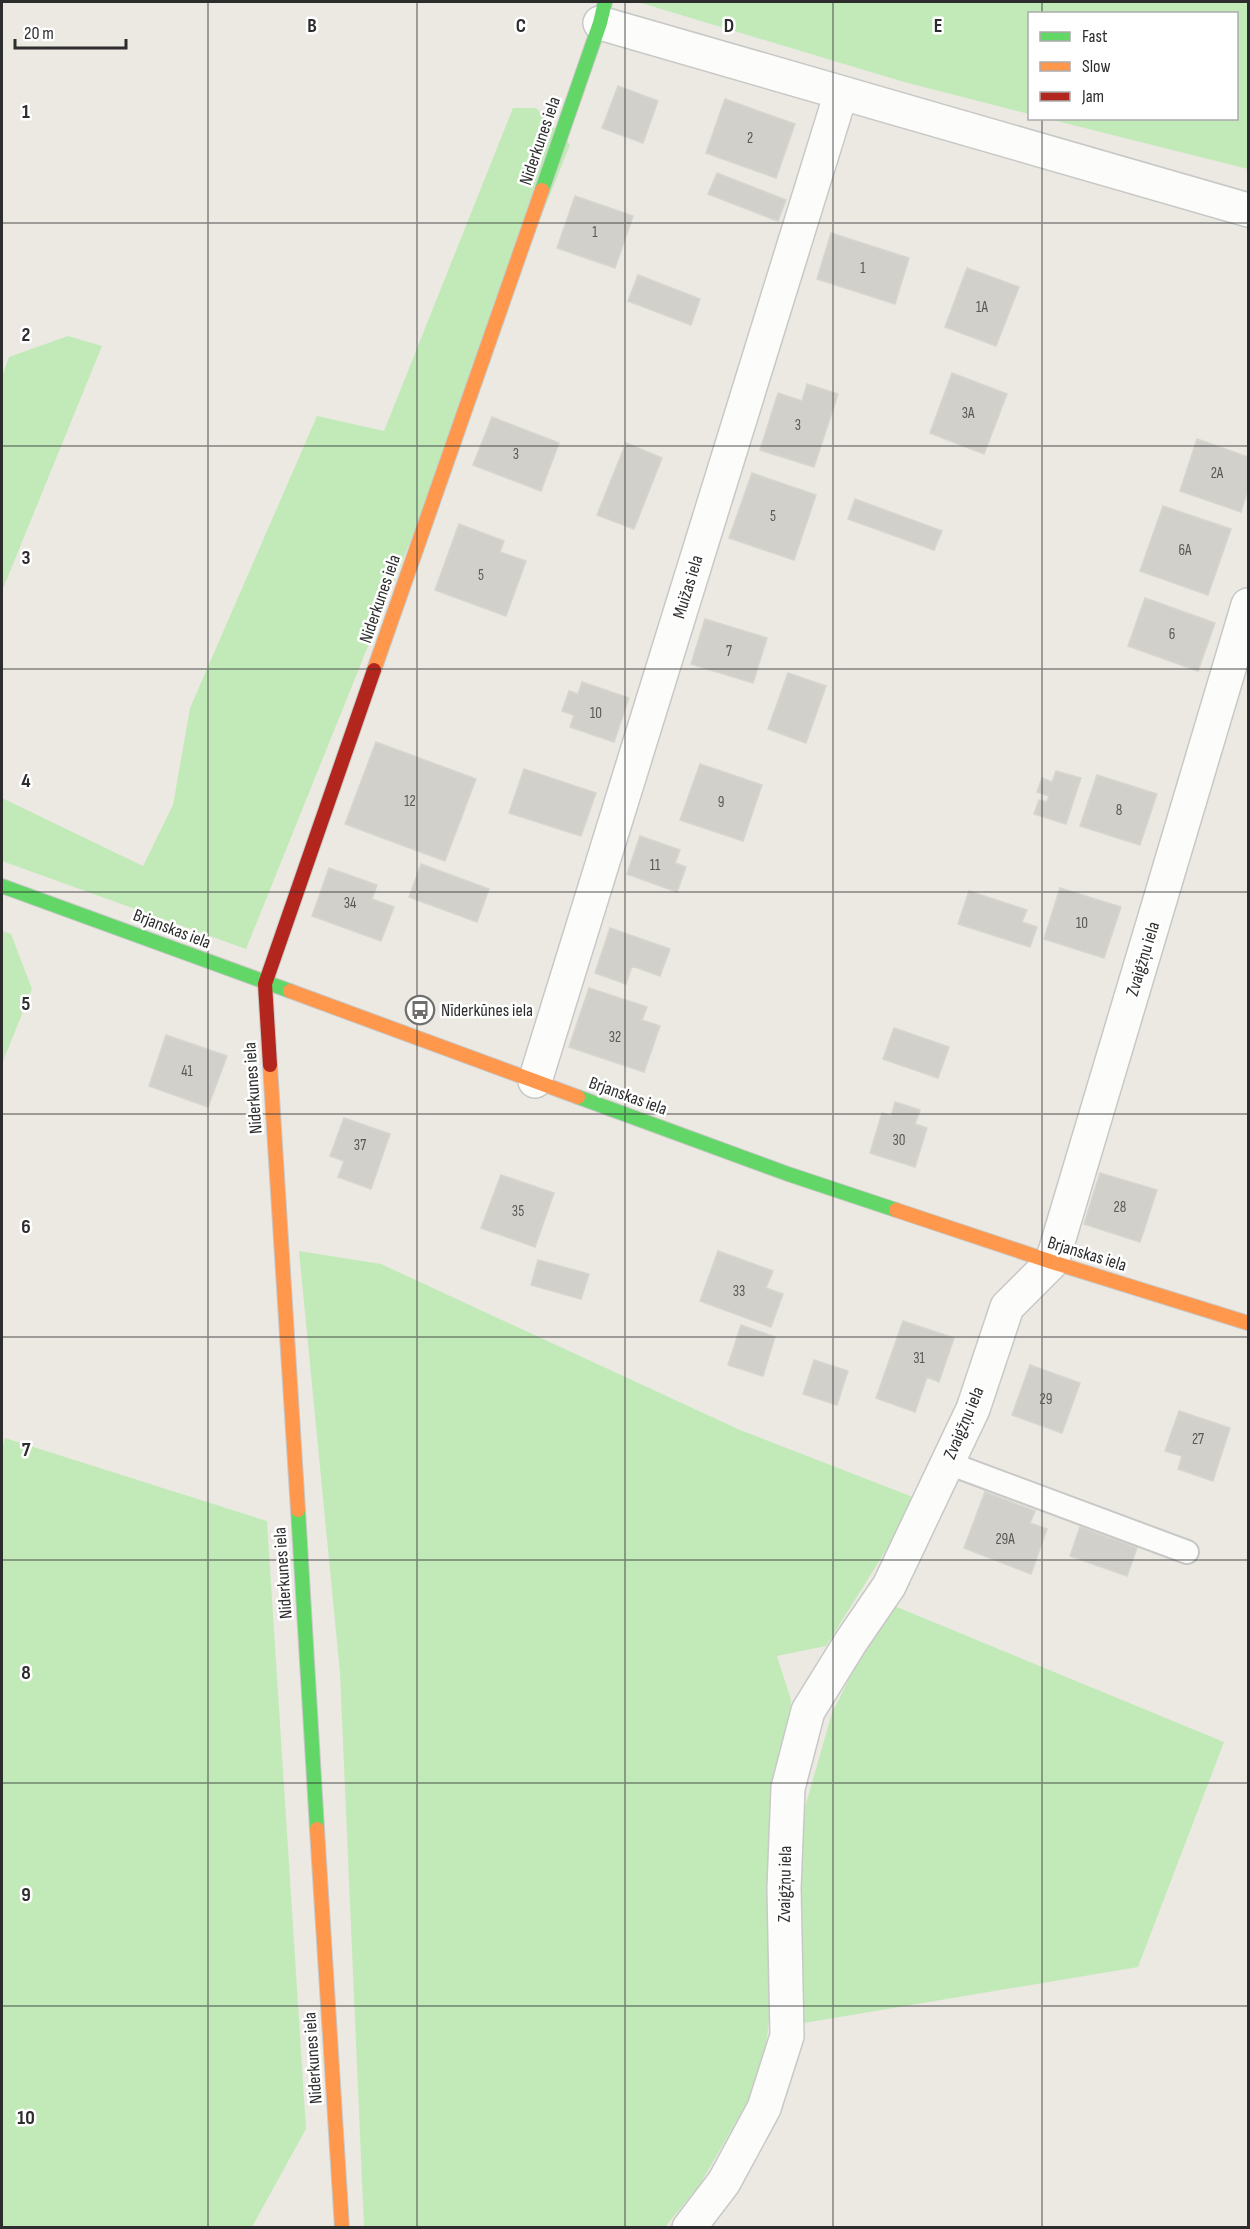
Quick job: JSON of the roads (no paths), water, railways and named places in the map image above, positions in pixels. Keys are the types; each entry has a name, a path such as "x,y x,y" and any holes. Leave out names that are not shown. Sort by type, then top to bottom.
{"street":[{"path":"603,12 841,93 1248,210"},
{"name":"Niderkunes iela","path":"342,2228 265,984 603,12"},
{"name":"Muižas iela","path":"535,1081 841,93"},
{"name":"Zvaigžņu iela","path":"689,2228 724,2182 764,2108 787,2037 784,1888 788,1788 808,1711 889,1586 973,1409 1007,1307 1052,1262 1248,605"},
{"name":"Brjanskas iela","path":"2,886 788,1174 1052,1262 1248,1323"}],"lane":[{"path":"948,1463 1187,1552"}],"place":[{"name":"Nīderkūnes iela","path":"420,1010"}]}
